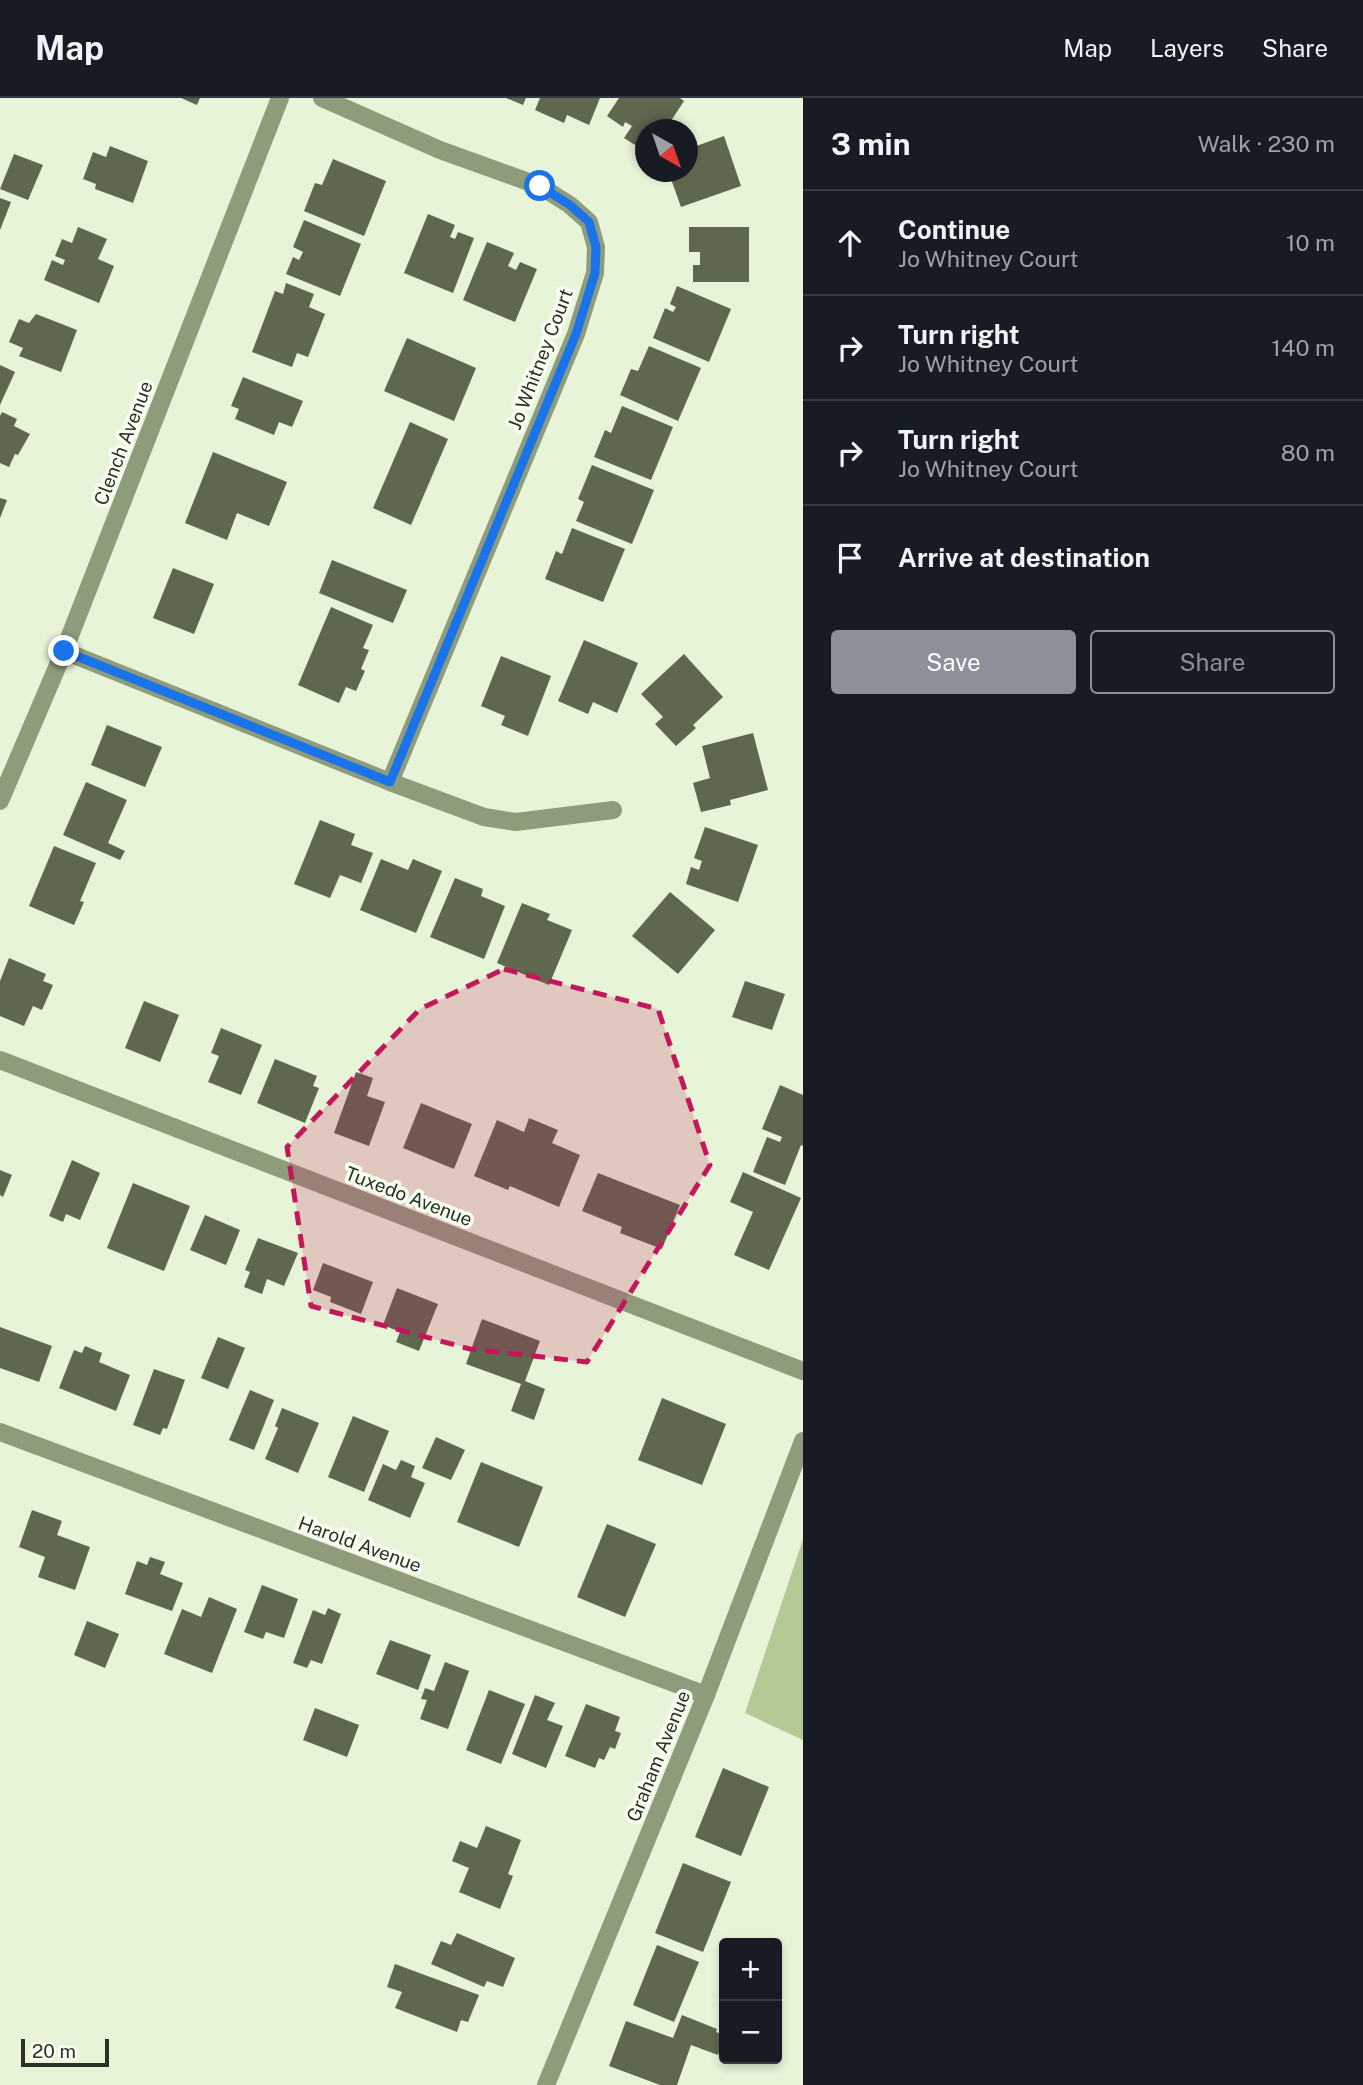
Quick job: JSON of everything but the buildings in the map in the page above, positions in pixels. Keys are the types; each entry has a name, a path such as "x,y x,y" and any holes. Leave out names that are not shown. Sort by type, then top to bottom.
{"street":[{"name":"Clench Avenue","path":"0,800 64,651 279,98"},
{"name":"Jo Whitney Court","path":"323,98 440,150 540,186 570,205 589,222 596,247 595,273 576,334 390,782"},
{"path":"64,651 484,817 516,822 613,810"},
{"name":"Tuxedo Avenue","path":"0,1060 803,1371"},
{"name":"Harold Avenue","path":"0,1432 706,1695"},
{"name":"Graham Avenue","path":"545,2085 706,1695 803,1441"}],"highlighted area":[{"path":"504,969 658,1009 710,1165 587,1362 470,1349 311,1306 287,1147 420,1009"}],"green space":[{"path":"803,1539 803,1740 745,1713"}],"route":[{"path":"64,651 390,782 576,334 595,273 596,247 589,222 570,205 540,186"}]}
